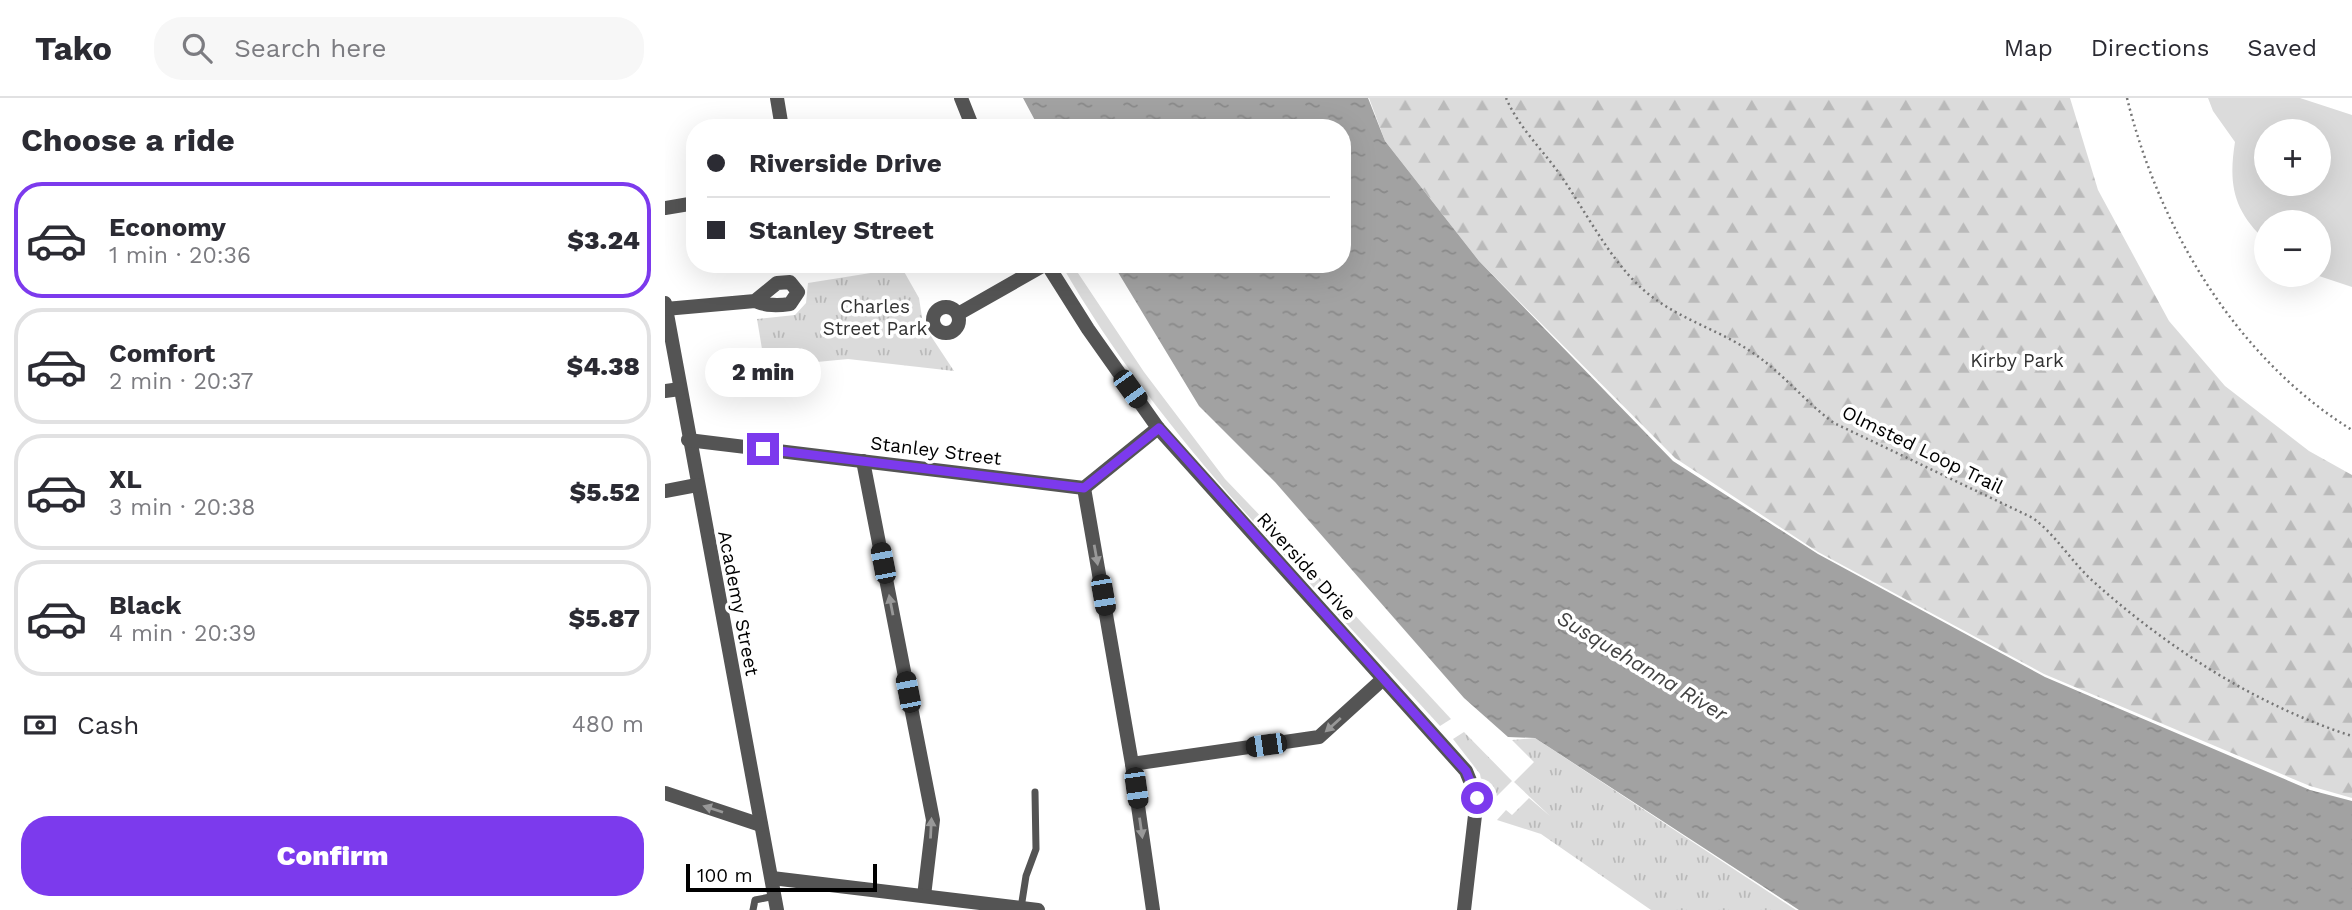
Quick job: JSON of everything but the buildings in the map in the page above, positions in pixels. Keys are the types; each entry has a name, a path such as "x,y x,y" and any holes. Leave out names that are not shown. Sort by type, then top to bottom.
{"street":[{"path":"776,98 780,119"},
{"path":"961,98 969,119"},
{"path":"665,208 686,204"},
{"path":"958,314 1030,273"},
{"name":"Riverside Drive","path":"1052,273 1159,428 1466,771 1477,798 1464,910"},
{"path":"665,307 755,301"},
{"name":"Academy Street","path":"665,307 672,390 688,440 776,903"},
{"path":"1153,910 1132,764 1084,488 1159,428"},
{"name":"Stanley Street","path":"688,440 1084,488"},
{"path":"863,461 933,820 924,896"},
{"path":"665,491 697,485"},
{"path":"1132,764 1319,737 1383,679"},
{"path":"665,793 761,825"},
{"path":"772,878 924,896 976,906 1038,910"}],"lane":[{"path":"1021,908 1026,876 1036,849 1035,792"},
{"path":"753,910 755,900 776,903"}],"path":[{"name":"Olmsted Loop Trail","path":"1506,98 1513,114 1559,174 1626,271 1654,299 1752,352 1778,372 1806,403 1834,423 2033,518 2050,531 2111,598 2193,660 2255,694 2352,736"},
{"path":"2127,98 2150,174 2183,245 2206,283 2266,358 2335,420 2352,430"}],"green space":[{"name":"Kirby Park","path":"1369,98 2070,98 2098,190 2169,321 2225,386 2309,451 2352,475 2352,798 2310,786 2044,674 1818,552 1675,458 1479,261 1385,141"},
{"path":"2208,98 2300,98 2352,115 2352,287 2331,280 2331,210 2254,210 2254,229 2240,208 2233,185 2235,142 2213,111"},
{"name":"Charles Street Park","path":"871,273 905,273 919,298 923,324 954,371 848,359 765,367 757,319 795,315 806,303 808,283"},
{"path":"1066,273 1078,273 1144,372 1225,479 1295,552 1288,559 1195,455 1138,381"},
{"path":"1295,552 1331,590 1323,598 1288,559"},
{"path":"1331,590 1451,719 1440,726 1323,598"},
{"path":"1464,732 1512,781 1494,799 1484,795 1480,774 1453,739"},
{"path":"1535,738 1796,910 1651,910 1541,834 1497,820 1506,810 1512,815 1529,798 1550,816 1514,782 1534,762 1512,740"}],"water":[{"name":"Susquehanna River","path":"1023,98 1368,98 1385,141 1479,261 1673,461 1818,554 2045,677 2310,790 2352,801 2352,910 1799,910 1535,738 1508,737 1464,698 1275,482 1199,406 1118,273 1351,273 1351,119 1034,119"}],"route":[{"path":"763,449 1084,488 1159,428 1466,771 1477,798"}]}
